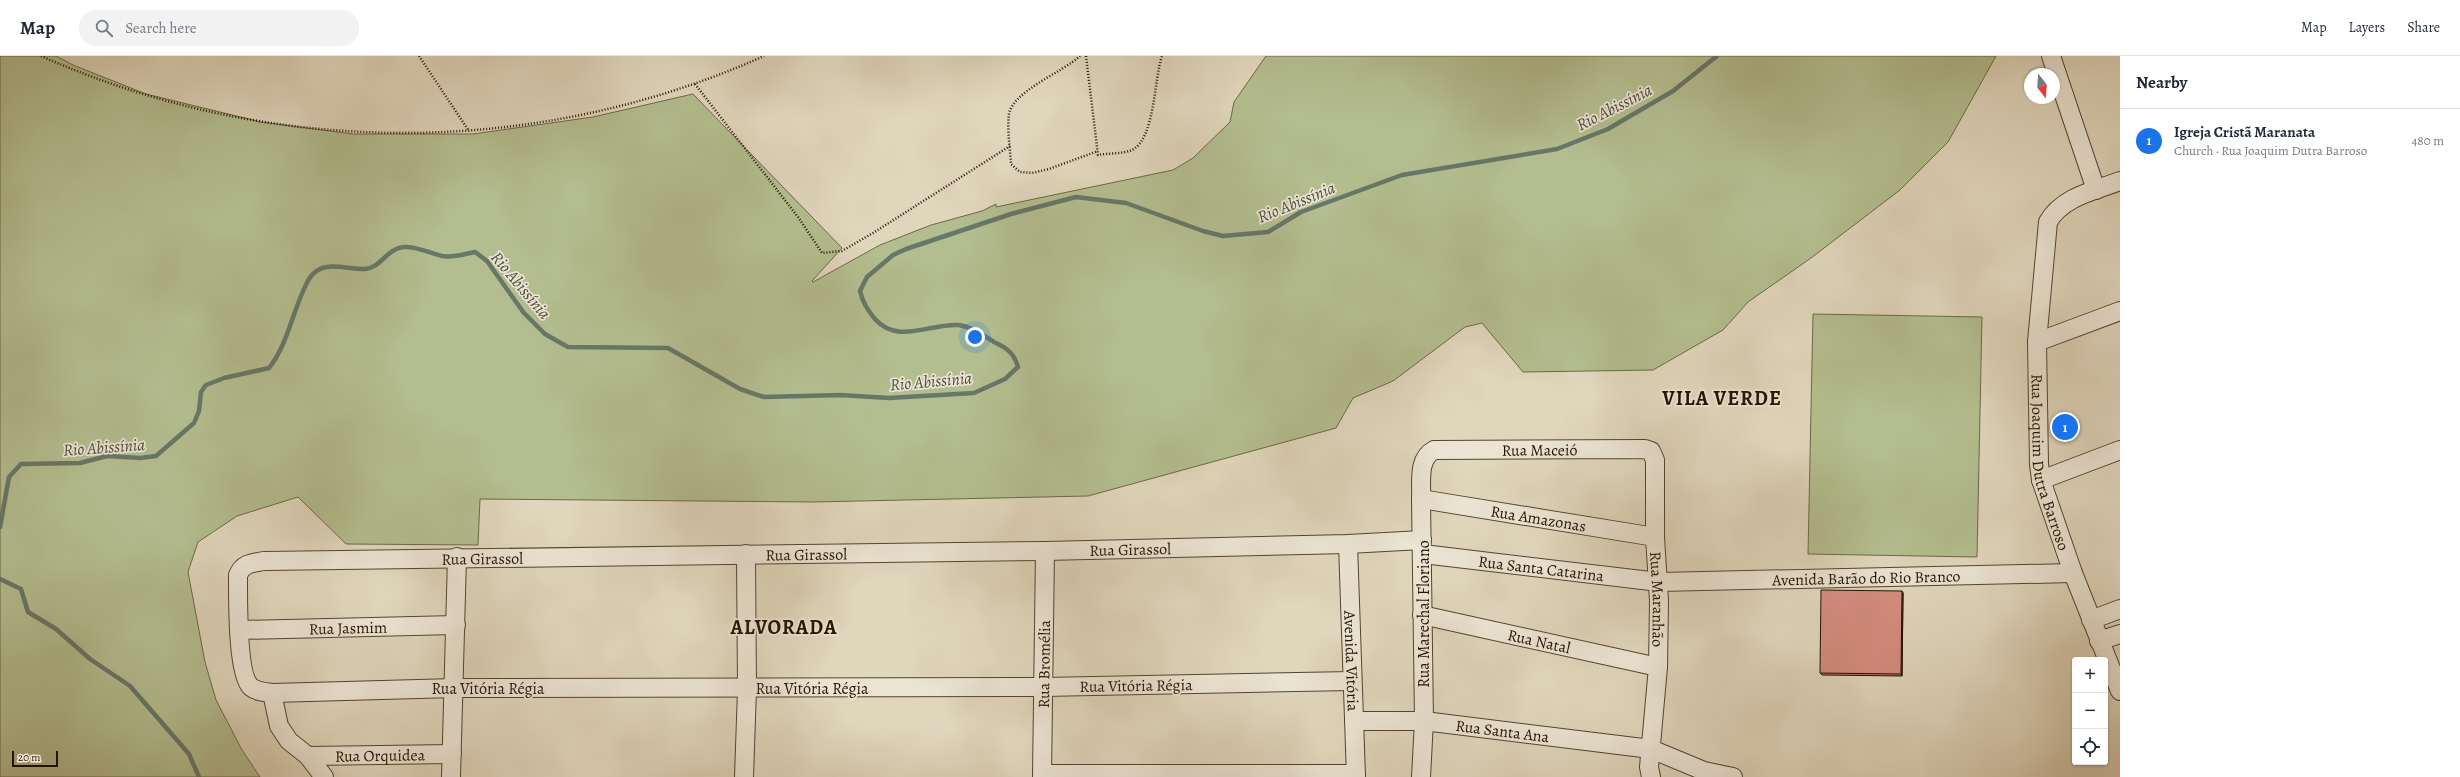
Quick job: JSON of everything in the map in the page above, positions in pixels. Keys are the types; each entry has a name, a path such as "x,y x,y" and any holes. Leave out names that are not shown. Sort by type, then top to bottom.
{"street":[{"path":"2051,56 2096,190 2120,181"},
{"name":"Rua Joaquim Dutra Barroso","path":"2096,190 2065,202 2055,210 2048,222 2037,342 2038,464 2041,480 2073,573 2120,692"},
{"path":"2037,342 2120,311"},
{"name":"Rua Maceió","path":"1428,453 1442,450 1646,449 1651,451"},
{"path":"2041,480 2120,450"},
{"name":"Rua Maranhão","path":"1651,451 1655,460 1655,537 1659,582 1658,667 1649,767 1651,777"},
{"name":"Rua Marechal Floriano","path":"1421,777 1424,721 1422,615 1423,547 1421,500 1422,466 1428,453"},
{"name":"Rua Amazonas","path":"1421,500 1655,537"},
{"name":"Rua Girassol","path":"239,630 238,575 242,567 250,563 264,561 457,557 1045,551 1348,544 1423,547"},
{"name":"Avenida Vitória","path":"1348,544 1356,775"},
{"name":"Rua Santa Catarina","path":"1423,547 1659,582"},
{"name":"Rua Bromélia","path":"1043,776 1045,551"},
{"path":"744,777 747,689 746,554"},
{"path":"451,777 455,688 457,557"},
{"name":"Avenida Barão do Rio Branco","path":"1659,582 2073,573"},
{"path":"2091,620 2120,609"},
{"name":"Rua Natal","path":"1422,615 1658,667"},
{"name":"Rua Jasmim","path":"239,630 456,624"},
{"name":"Rua Vitória Régia","path":"239,630 247,682 257,691 272,693 455,688 747,689 1352,681"},
{"path":"2099,641 2120,634"},
{"path":"272,693 279,726 289,741 308,756 324,777"},
{"name":"Rua Santa Ana","path":"1354,721 1424,721 1651,749 1704,771 1734,777"},
{"name":"Rua Orquidea","path":"308,756 452,754"},
{"path":"1043,776 1356,775"}],"path":[{"path":"41,56 110,84 154,98 243,120 335,132 404,134 469,132 572,117 654,97 694,84 764,56"},
{"path":"419,56 469,132"},
{"path":"1080,56 1071,64 1041,81 1014,102 1009,113 1011,164 1020,172 1032,173 1098,151"},
{"path":"1086,56 1098,155 1132,150 1144,138 1151,115 1158,69 1162,56"},
{"path":"694,84 798,217 822,253 842,251 1010,146"}],"green space":[{"path":"0,56 56,56 73,65 146,94 261,122 353,134 473,134 593,117 693,94 842,248 812,281 813,282 880,245 931,225 982,211 996,204 996,207 1173,170 1193,158 1230,122 1234,102 1266,56 1996,56 1948,142 1900,190 1811,258 1748,302 1723,330 1653,370 1523,372 1482,323 1465,327 1393,381 1353,398 1336,428 1088,496 813,502 480,499 478,545 346,544 298,497 237,516 198,542 188,572 205,662 216,700 242,750 260,777 0,777"},
{"path":"1813,314 1982,317 1977,557 1808,554"}],"building":[{"path":"1821,590 1902,591 1901,674 1820,673"}],"waterway":[{"name":"Rio Abissínia","path":"0,527 9,477 21,464 80,463 107,456 140,458 156,456 194,423 199,411 201,392 206,385 224,378 269,368 276,358 286,336 309,279 314,273 327,267 335,266 358,269 371,268 393,251 404,247 418,249 442,256 454,256 475,252 487,261 524,313 545,334 568,347 668,348 740,389 764,397 841,395 889,398 974,393 1005,379 1018,367 1014,358 1003,346 964,326 948,325 904,332 894,331 884,327 870,312 862,299 860,291 867,277 893,255 906,249 1011,214 1076,197 1126,203 1203,231 1223,236 1268,232 1301,212 1402,175 1557,149 1608,129 1673,91 1717,56"},
{"path":"0,579 21,589 28,612 56,629 90,659 130,686 189,754 199,777"}],"place":[{"name":"Igreja Cristã Maranata","path":"2065,427"}],"district":[{"name":"VILA VERDE","path":"1722,398"},
{"name":"ALVORADA","path":"784,627"}]}
